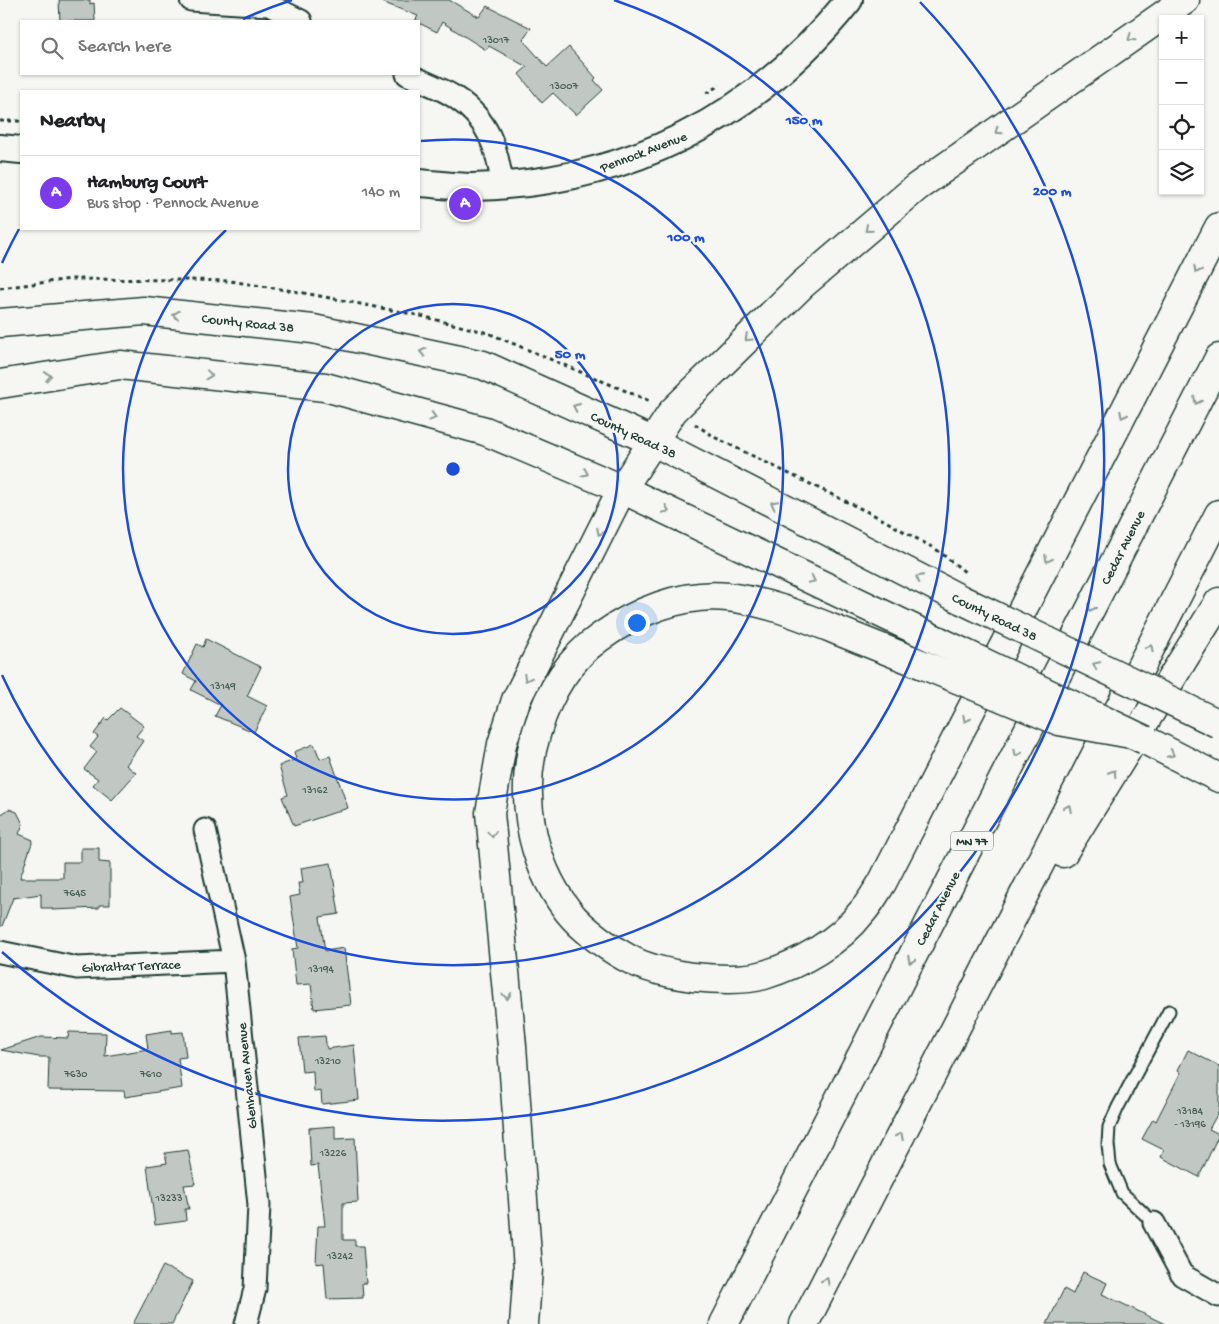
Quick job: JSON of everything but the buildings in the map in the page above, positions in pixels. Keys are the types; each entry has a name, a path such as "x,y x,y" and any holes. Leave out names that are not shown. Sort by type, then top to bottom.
{"main road":[{"path":"524,1324 528,1269 512,1046 490,813 502,744 516,700 622,489 673,411 803,284 917,187 1185,0"},
{"path":"1131,734 1059,721 926,666 775,606 726,597 689,598 650,609 616,626 586,648 559,681 542,716 531,750 527,800 534,839 548,878 569,912 598,939 634,962 674,974 715,980 762,975 804,958 835,939 862,913 887,874 1219,226"},
{"name":"County Road 38","path":"0,323 144,312 313,329 483,365 652,441 962,600 1219,724"},
{"name":"Cedar Avenue","path":"724,1324 1219,358"},
{"path":"0,384 120,366 325,387 485,431 622,489 1131,734 1208,773"},
{"path":"804,1324 1219,514"},
{"path":"958,1022 1219,602"}],"street":[{"path":"191,0 269,5 299,20"},
{"name":"Pennock Avenue","path":"420,183 470,187 541,182 597,170 645,154 688,134 749,97 776,77 826,28 849,0"},
{"path":"409,75 456,98 475,114 490,133 499,162 502,185"},
{"path":"0,148 20,150"},
{"name":"Glenhaven Avenue","path":"205,830 234,961 259,1205 255,1289 246,1324"},
{"name":"Gibraltar Terrace","path":"0,952 77,968 234,961"},
{"path":"1154,1223 1182,1275 1219,1296"}],"lane":[{"path":"1154,1223 1122,1193 1110,1164 1109,1128 1118,1107 1169,1011"}],"path":[{"path":"705,94 721,84"},
{"path":"0,121 20,122"}],"place":[{"name":"Hamburg Court","path":"465,204"}]}
